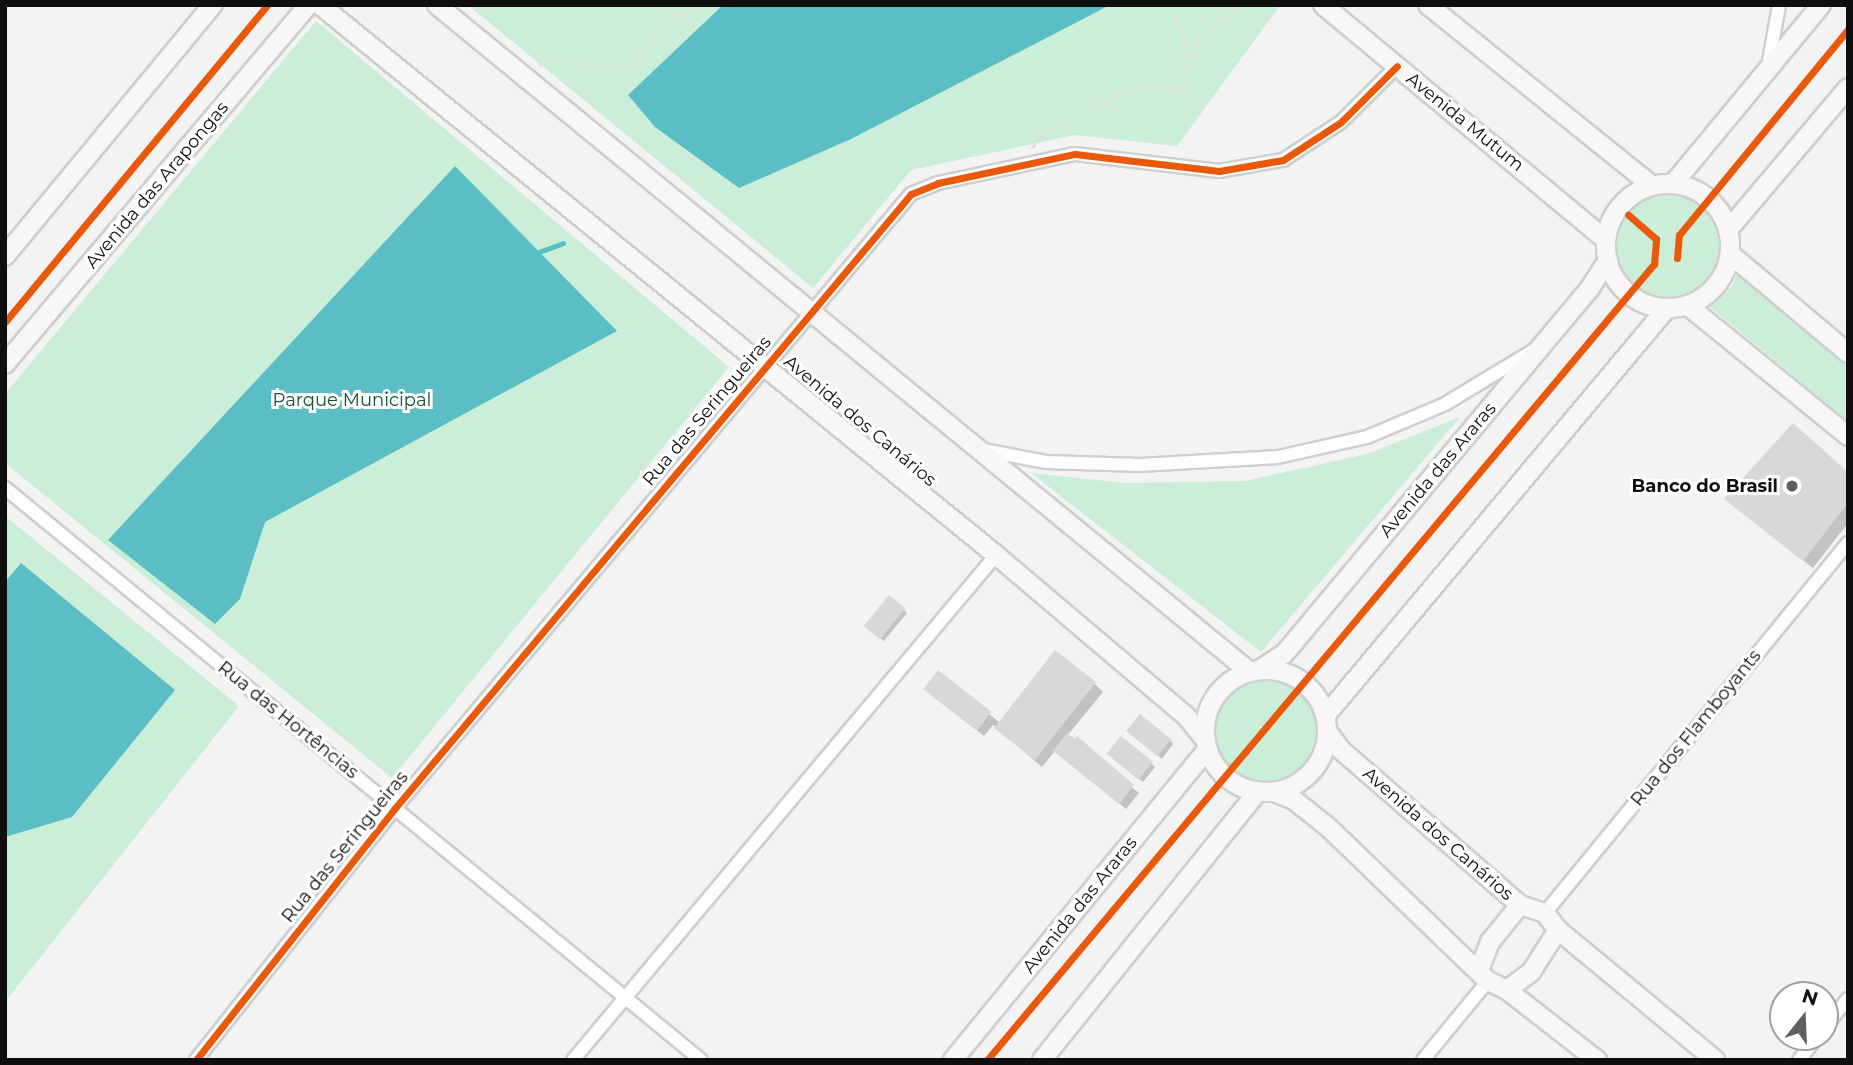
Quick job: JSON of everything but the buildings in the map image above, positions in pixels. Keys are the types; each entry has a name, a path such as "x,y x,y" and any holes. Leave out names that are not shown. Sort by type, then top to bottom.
{"street":[{"path":"5,256 214,5"},
{"name":"Avenida das Arapongas","path":"5,364 308,5"},
{"name":"Avenida dos Canários","path":"320,5 766,364 996,555 1186,716 1207,745"},
{"path":"437,5 1255,671"},
{"name":"Avenida Mutum","path":"1323,5 1606,240"},
{"path":"1768,68 1779,5"},
{"path":"1673,184 1821,5"},
{"path":"1440,9 1652,186"},
{"name":"Rua das Seringueiras","path":"196,1060 395,808 911,194 937,183 1075,154 1219,171 1283,160 1340,122 1397,66"},
{"path":"1728,230 1848,88"},
{"path":"1673,184 1697,191 1717,207 1728,230 1730,254 1716,286 1686,305 1667,308 1629,294 1608,260 1606,240 1620,206 1652,186 1673,184"},
{"path":"1730,254 1848,353"},
{"name":"Avenida das Araras","path":"1255,671 1284,654 1544,344 1608,260"},
{"path":"1686,305 1848,436"},
{"path":"1327,724 1667,308"},
{"path":"981,450 1046,463 1140,465 1278,457 1367,437 1423,413 1544,344"},
{"name":"Rua das Hortências","path":"5,488 701,1060"},
{"name":"Rua dos Flamboyants","path":"1545,913 1848,543"},
{"path":"573,1060 996,555"},
{"path":"1042,1060 1266,791 1295,785 1312,772 1324,754 1327,724 1317,696 1301,680 1281,671 1255,671 1230,681 1214,698 1206,719 1207,745 1219,769 1236,784 1266,791 1294,800 1328,827 1484,974 1597,1060"},
{"name":"Avenida dos Canários","path":"1327,724 1341,750 1520,905 1545,913"},
{"name":"Avenida das Araras","path":"953,1060 1207,745"},
{"path":"1423,1060 1484,974 1490,942 1520,905"},
{"path":"1545,913 1558,930 1715,1060"},
{"path":"1507,990 1531,972 1558,930"}],"path":[{"path":"667,5 681,17"},
{"path":"528,79 547,60 628,67 692,5"},
{"path":"1172,5 1189,57"}],"green space":[{"path":"468,5 1279,7 1177,146 1075,135 911,170 813,288"},
{"name":"Parque Municipal","path":"316,21 729,367 392,778 5,463 5,394"},
{"path":"1668,195 1687,199 1704,210 1715,227 1719,246 1715,265 1704,282 1687,293 1668,297 1649,293 1632,282 1621,265 1617,246 1621,227 1632,210 1649,199"},
{"path":"1738,272 1848,363 1848,421 1710,307 1732,286"},
{"path":"1460,417 1261,652 1031,473 1125,483 1245,481 1367,454"},
{"path":"5,516 239,706 5,1002"},
{"path":"1266,679 1286,683 1303,694 1314,711 1318,731 1314,751 1303,768 1286,779 1266,783 1246,779 1229,768 1218,751 1214,731 1218,711 1229,694 1246,683"}],"water":[{"path":"723,5 1110,5 851,139 739,188 655,127 628,95"},
{"path":"455,166 617,331 265,522 240,599 215,624 108,540"},
{"path":"21,563 175,690 72,817 5,837 5,582"}],"waterway":[{"path":"533,254 563,243"}],"cycle path":[{"path":"5,322 267,5"},
{"path":"1677,258 1679,235 1848,29"},
{"path":"196,1060 395,808 911,194 938,183 1075,154 1219,171 1283,160 1341,122 1397,66"},
{"path":"987,1060 1654,264 1656,239 1628,215"}],"place":[{"name":"Banco do Brasil","path":"1792,486"}]}
